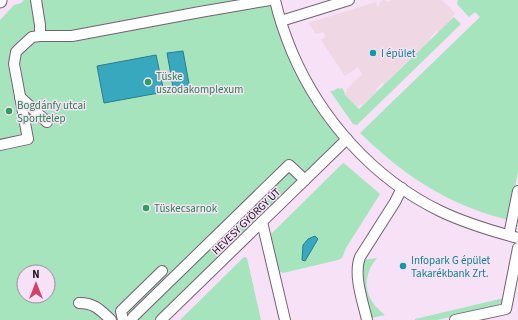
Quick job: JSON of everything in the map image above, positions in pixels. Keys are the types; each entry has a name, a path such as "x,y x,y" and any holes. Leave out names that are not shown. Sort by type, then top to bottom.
{"street":[{"path":"36,0 40,25 40,36"},
{"path":"0,144 28,139 14,64 16,52 32,37 72,36 270,0"},
{"path":"276,0 281,21 292,52 308,85 323,109 356,149 389,179 440,211 482,228 513,236 518,192"},
{"path":"281,21 349,0"},
{"path":"20,97 47,122"},
{"name":"HEVESY GYÖRGY ÚT","path":"161,320 347,139"},
{"path":"131,320 286,162 305,180"},
{"path":"368,320 358,277 358,263 360,257 395,202 402,188"},
{"path":"262,222 285,320"},
{"path":"503,320 518,248"},
{"path":"124,320 121,311 162,271"},
{"path":"80,303 88,303 96,306 111,320"},
{"path":"455,320 506,309"}],"shaded area":[{"name":"I épület","path":"382,0 387,2 394,0 442,0 455,13 452,17 453,19 438,32 436,31 430,38 431,39 384,84 382,83 376,89 377,91 362,105 361,104 357,107 344,94 362,74 358,67 345,76 321,40 325,37 324,32 316,34 308,23 376,2 377,6 379,6"}],"green space":[{"path":"24,0 269,0 273,11 338,139 331,150 155,320 0,320 0,20 14,5 21,3"},
{"path":"458,0 518,0 518,172 508,220 468,207 418,181 395,164 360,133 480,17 475,12 469,17 457,4"},
{"path":"454,17 461,24 357,125 353,124 330,91 342,88 345,93 344,94 359,109"},
{"path":"343,163 380,194 346,248 342,258 283,273 280,272 278,270 270,235"},
{"path":"244,257 247,258 261,320 180,320"},
{"path":"377,258 368,273 367,288 373,303 385,315 371,318 361,277 363,260"},
{"path":"504,298 498,306 437,320 415,320 415,319"}],"water":[{"path":"183,51 190,89 174,92 167,53"},
{"path":"156,55 164,92 104,103 97,66"},
{"path":"315,236 318,239 305,261 302,260 303,245 308,239"}],"place":[{"name":"I épület","path":"373,53"},
{"name":"Tüske uszodakomplexum","path":"148,82"},
{"name":"Bogdánfy utcai Sporttelep","path":"9,111"},
{"name":"Tüskecsarnok","path":"146,208"},
{"name":"Infopark G épület Takarékbank Zrt.","path":"403,266"}]}
